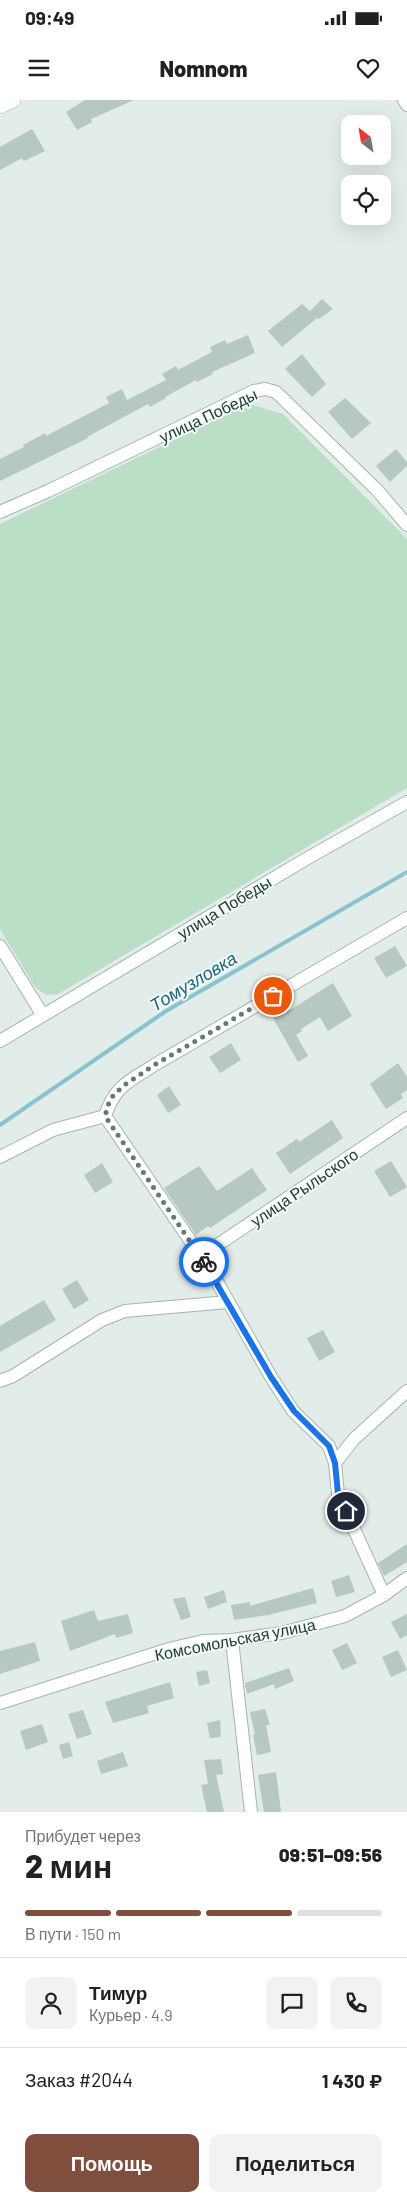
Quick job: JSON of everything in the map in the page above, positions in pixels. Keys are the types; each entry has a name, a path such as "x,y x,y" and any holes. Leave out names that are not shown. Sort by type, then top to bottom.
{"street":[{"path":"0,106 13,100"},
{"path":"404,100 407,105"},
{"name":"улица Победы","path":"0,512 48,491 254,391 265,389 276,392 377,490 407,525"},
{"name":"улица Победы","path":"0,1041 42,1014 407,802"},
{"path":"105,1116 110,1099 123,1086 156,1064 407,918"},
{"path":"0,946 42,1014"},
{"path":"0,1157 53,1130 105,1116"},
{"path":"105,1116 200,1256 289,1404 329,1446 335,1463 338,1494 384,1595"},
{"name":"улица Рыльского","path":"200,1256 407,1118"},
{"path":"0,1381 13,1376 102,1320 125,1311 228,1302"},
{"path":"335,1463 354,1439 407,1391"},
{"name":"Комсомольская улица","path":"0,1703 169,1649 203,1641 232,1640 282,1632 345,1616 384,1595 407,1578"},
{"path":"232,1640 250,1812"}],"green space":[{"path":"253,405 283,414 407,539 407,788 58,994 46,995 35,987 0,929 0,524 236,410"}],"building":[{"path":"85,100 134,100 91,119 92,122 77,130 66,112"},
{"path":"32,129 45,151 24,161 22,158 0,170 0,147"},
{"path":"322,299 333,309 319,319 317,318 282,347 268,331 302,304 310,311"},
{"path":"248,335 255,353 212,372 213,374 197,382 196,380 150,407 148,404 88,438 0,481 0,459 24,447 23,445 45,433 46,436 109,403 106,397 122,389 127,400 166,380 162,374 176,366 178,370 212,352 210,347 225,340 227,344"},
{"path":"302,354 326,384 312,397 285,369"},
{"path":"345,398 371,423 352,439 328,412"},
{"path":"396,449 407,462 407,466 390,482 376,466"},
{"path":"395,946 407,966 386,978 374,958"},
{"path":"333,983 352,1016 328,1031 320,1017 301,1029 302,1031 296,1035 308,1056 298,1062 273,1018 290,1010"},
{"path":"231,1043 241,1060 220,1073 209,1057"},
{"path":"398,1063 407,1077 407,1090 401,1094 403,1098 386,1109 370,1084"},
{"path":"169,1086 181,1105 168,1113 157,1095"},
{"path":"332,1120 343,1138 290,1174 276,1153 297,1139 299,1142"},
{"path":"391,1161 407,1187 390,1197 374,1171"},
{"path":"102,1163 113,1182 95,1193 84,1175"},
{"path":"199,1166 217,1191 252,1168 267,1190 210,1228 208,1226 196,1235 164,1188"},
{"path":"77,1280 89,1300 74,1309 62,1289"},
{"path":"44,1300 56,1320 0,1352 0,1326"},
{"path":"323,1330 335,1352 319,1361 307,1338"},
{"path":"407,1544 407,1562 384,1576 378,1563"},
{"path":"349,1575 355,1592 336,1597 331,1581"},
{"path":"313,1588 317,1603 268,1615 234,1620 231,1605 250,1602 250,1606"},
{"path":"224,1590 227,1602 208,1609 204,1597"},
{"path":"185,1597 191,1617 181,1620 173,1599"},
{"path":"94,1610 98,1621 128,1614 133,1633 116,1638 115,1634 70,1651 61,1621"},
{"path":"407,1614 407,1635 400,1639 391,1622"},
{"path":"35,1642 40,1661 0,1674 0,1651"},
{"path":"347,1643 357,1663 342,1670 332,1650"},
{"path":"398,1650 407,1670 391,1677 382,1657"},
{"path":"289,1668 294,1681 275,1689 274,1684 247,1694 245,1683"},
{"path":"207,1670 210,1683 199,1686 196,1672"},
{"path":"170,1682 174,1698 147,1706 149,1713 113,1723 105,1702"},
{"path":"265,1709 270,1725 266,1725 271,1752 257,1755 250,1712"},
{"path":"83,1710 92,1734 77,1739 68,1714"},
{"path":"220,1720 221,1737 210,1738 207,1723"},
{"path":"42,1724 48,1742 26,1750 20,1731"},
{"path":"69,1742 73,1756 63,1759 59,1745"},
{"path":"123,1752 128,1766 101,1774 97,1761"},
{"path":"221,1759 223,1774 216,1775 224,1812 207,1812 201,1785 208,1784 204,1760"},
{"path":"276,1772 281,1812 264,1812 258,1775"}],"waterway":[{"name":"Томузловка","path":"0,1125 166,1011 407,872"}],"way so far":[{"path":"204,1262 105,1116 110,1099 123,1086 156,1064 273,996"}],"route":[{"path":"204,1262 271,1377 294,1411 329,1446 335,1463 338,1494 346,1511"}]}
